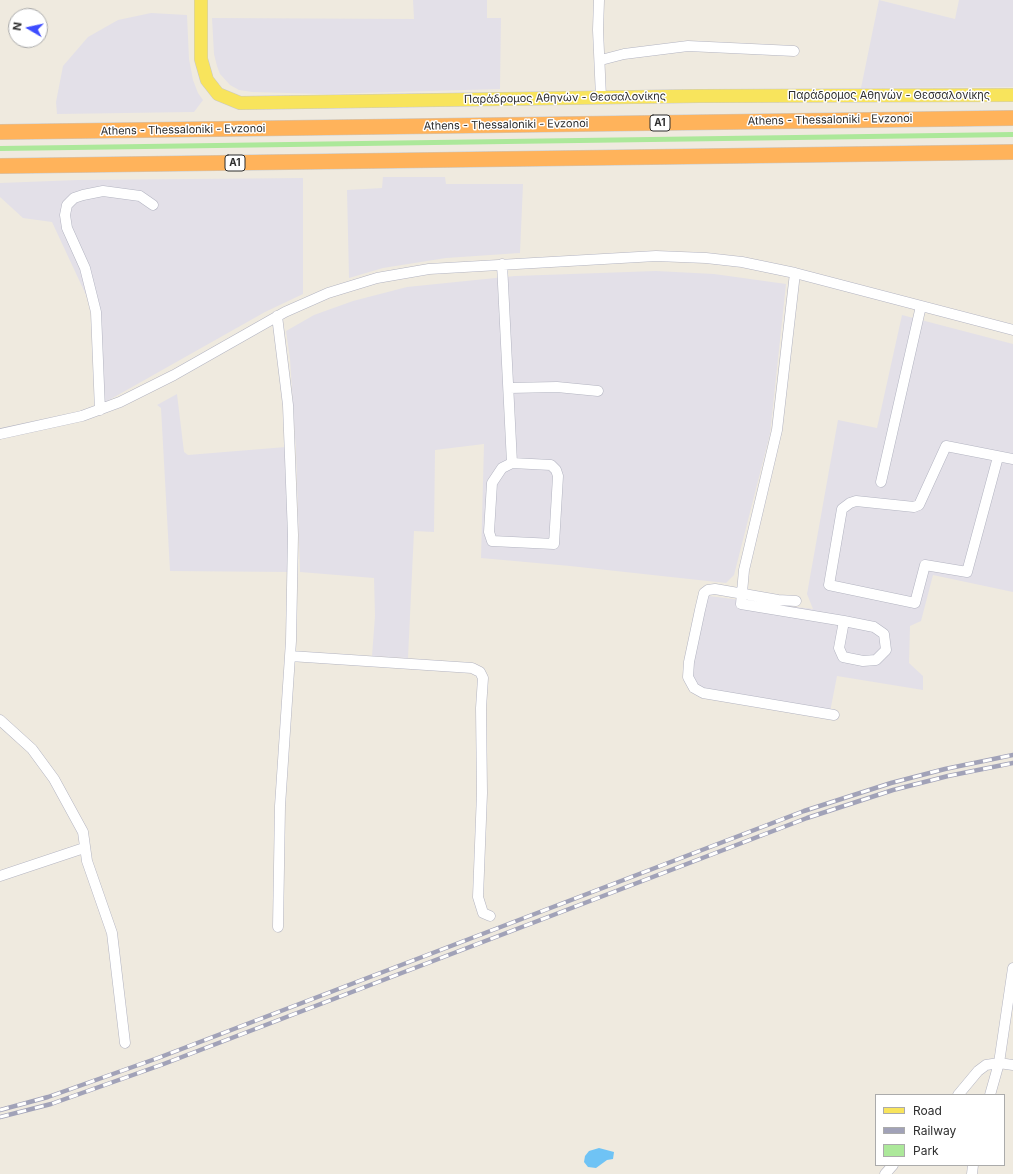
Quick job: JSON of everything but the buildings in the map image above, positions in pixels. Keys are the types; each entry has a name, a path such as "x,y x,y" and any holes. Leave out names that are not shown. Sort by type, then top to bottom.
{"highway":[{"name":"Athens - Thessaloniki - Evzonoi","path":"0,132 1013,118"},
{"path":"0,128 44,132"},
{"name":"Α1","path":"0,166 1013,152"},
{"path":"0,170 42,166"}],"main road":[{"name":"Παράδρομος Αθηνών - Θεσσαλονίκης","path":"201,0 202,67 207,80 214,91 223,98 233,102 260,104 601,97 1013,95"}],"street":[{"path":"599,0 598,30 601,60 601,97"},
{"path":"601,60 624,54 688,46 794,51"},
{"path":"100,410 96,312 86,268 67,228 65,215 67,205 74,198 104,191 140,196 153,205"},
{"path":"0,434 69,419 100,410 174,376 277,316 328,293 377,278 429,269 656,256 706,258 742,262 795,273 1013,330"},
{"path":"502,264 512,463"},
{"path":"795,273 777,430 744,570 741,604 844,621 874,627 884,634 886,650 876,660 863,661 843,657 839,648 844,621"},
{"path":"881,482 921,306"},
{"path":"277,316 288,404 293,520 290,656 280,806 278,927"},
{"path":"508,388 557,387 598,391"},
{"path":"998,457 967,572 925,565 915,603 829,585 842,509 850,503 856,501 914,507 919,505 946,446 1013,459"},
{"path":"512,463 551,465 556,470 558,476 554,544 492,541 489,532 492,483 502,468 512,463"},
{"path":"796,601 778,600 715,589 708,590 704,593 687,671 691,685 703,693 834,715"},
{"path":"290,656 472,668 480,672 483,678 481,708 482,793 478,897 483,913 490,916"},
{"path":"0,720 32,748 54,779 83,832 84,848 112,933 125,1042"},
{"path":"0,876 84,848"},
{"path":"990,1094 999,1063 1013,968"},
{"path":"959,1094 978,1071 986,1065 999,1063 1013,1065"},
{"path":"885,1174 892,1166"}],"shaded area":[{"path":"413,0 487,0 487,18 501,18 500,89 323,94 252,92 239,90 230,85 220,74 217,66 214,54 212,18 414,19"},
{"path":"879,0 955,19 959,0 1013,0 1013,87 861,88"},
{"path":"151,13 187,15 189,59 193,80 198,93 203,100 194,112 57,114 56,102 63,66 88,37 118,20"},
{"path":"383,177 445,177 446,184 523,184 520,253 446,258 383,268 349,278 347,190 382,188"},
{"path":"303,178 303,294 265,312 102,404 100,325 52,222 23,218 0,197 0,183 78,180"},
{"path":"656,271 714,274 786,284 770,434 734,575 726,583 481,558 484,444 435,450 434,532 414,531 408,658 372,656 375,616 374,578 300,572 296,451 290,359 286,331 314,315 353,301 407,287 515,276"},
{"path":"902,315 1013,344 1013,592 933,575 921,621 910,626 909,663 923,676 923,690 837,676 830,712 696,687 690,673 705,603 709,596 813,609 807,594 838,420 877,428"},
{"path":"177,394 184,452 188,455 286,447 289,572 170,571 161,408 157,405"}],"green space":[{"path":"1013,132 1013,137 0,151 0,146"}],"water":[{"path":"599,1148 614,1152 613,1159 607,1160 596,1168 588,1167 584,1162 585,1156 589,1151"}],"railway":[{"path":"0,1110 48,1097 158,1058 804,811 891,783 945,769 1013,755"},
{"path":"0,1117 51,1104 161,1065 807,818 893,790 948,776 1013,763"}]}
